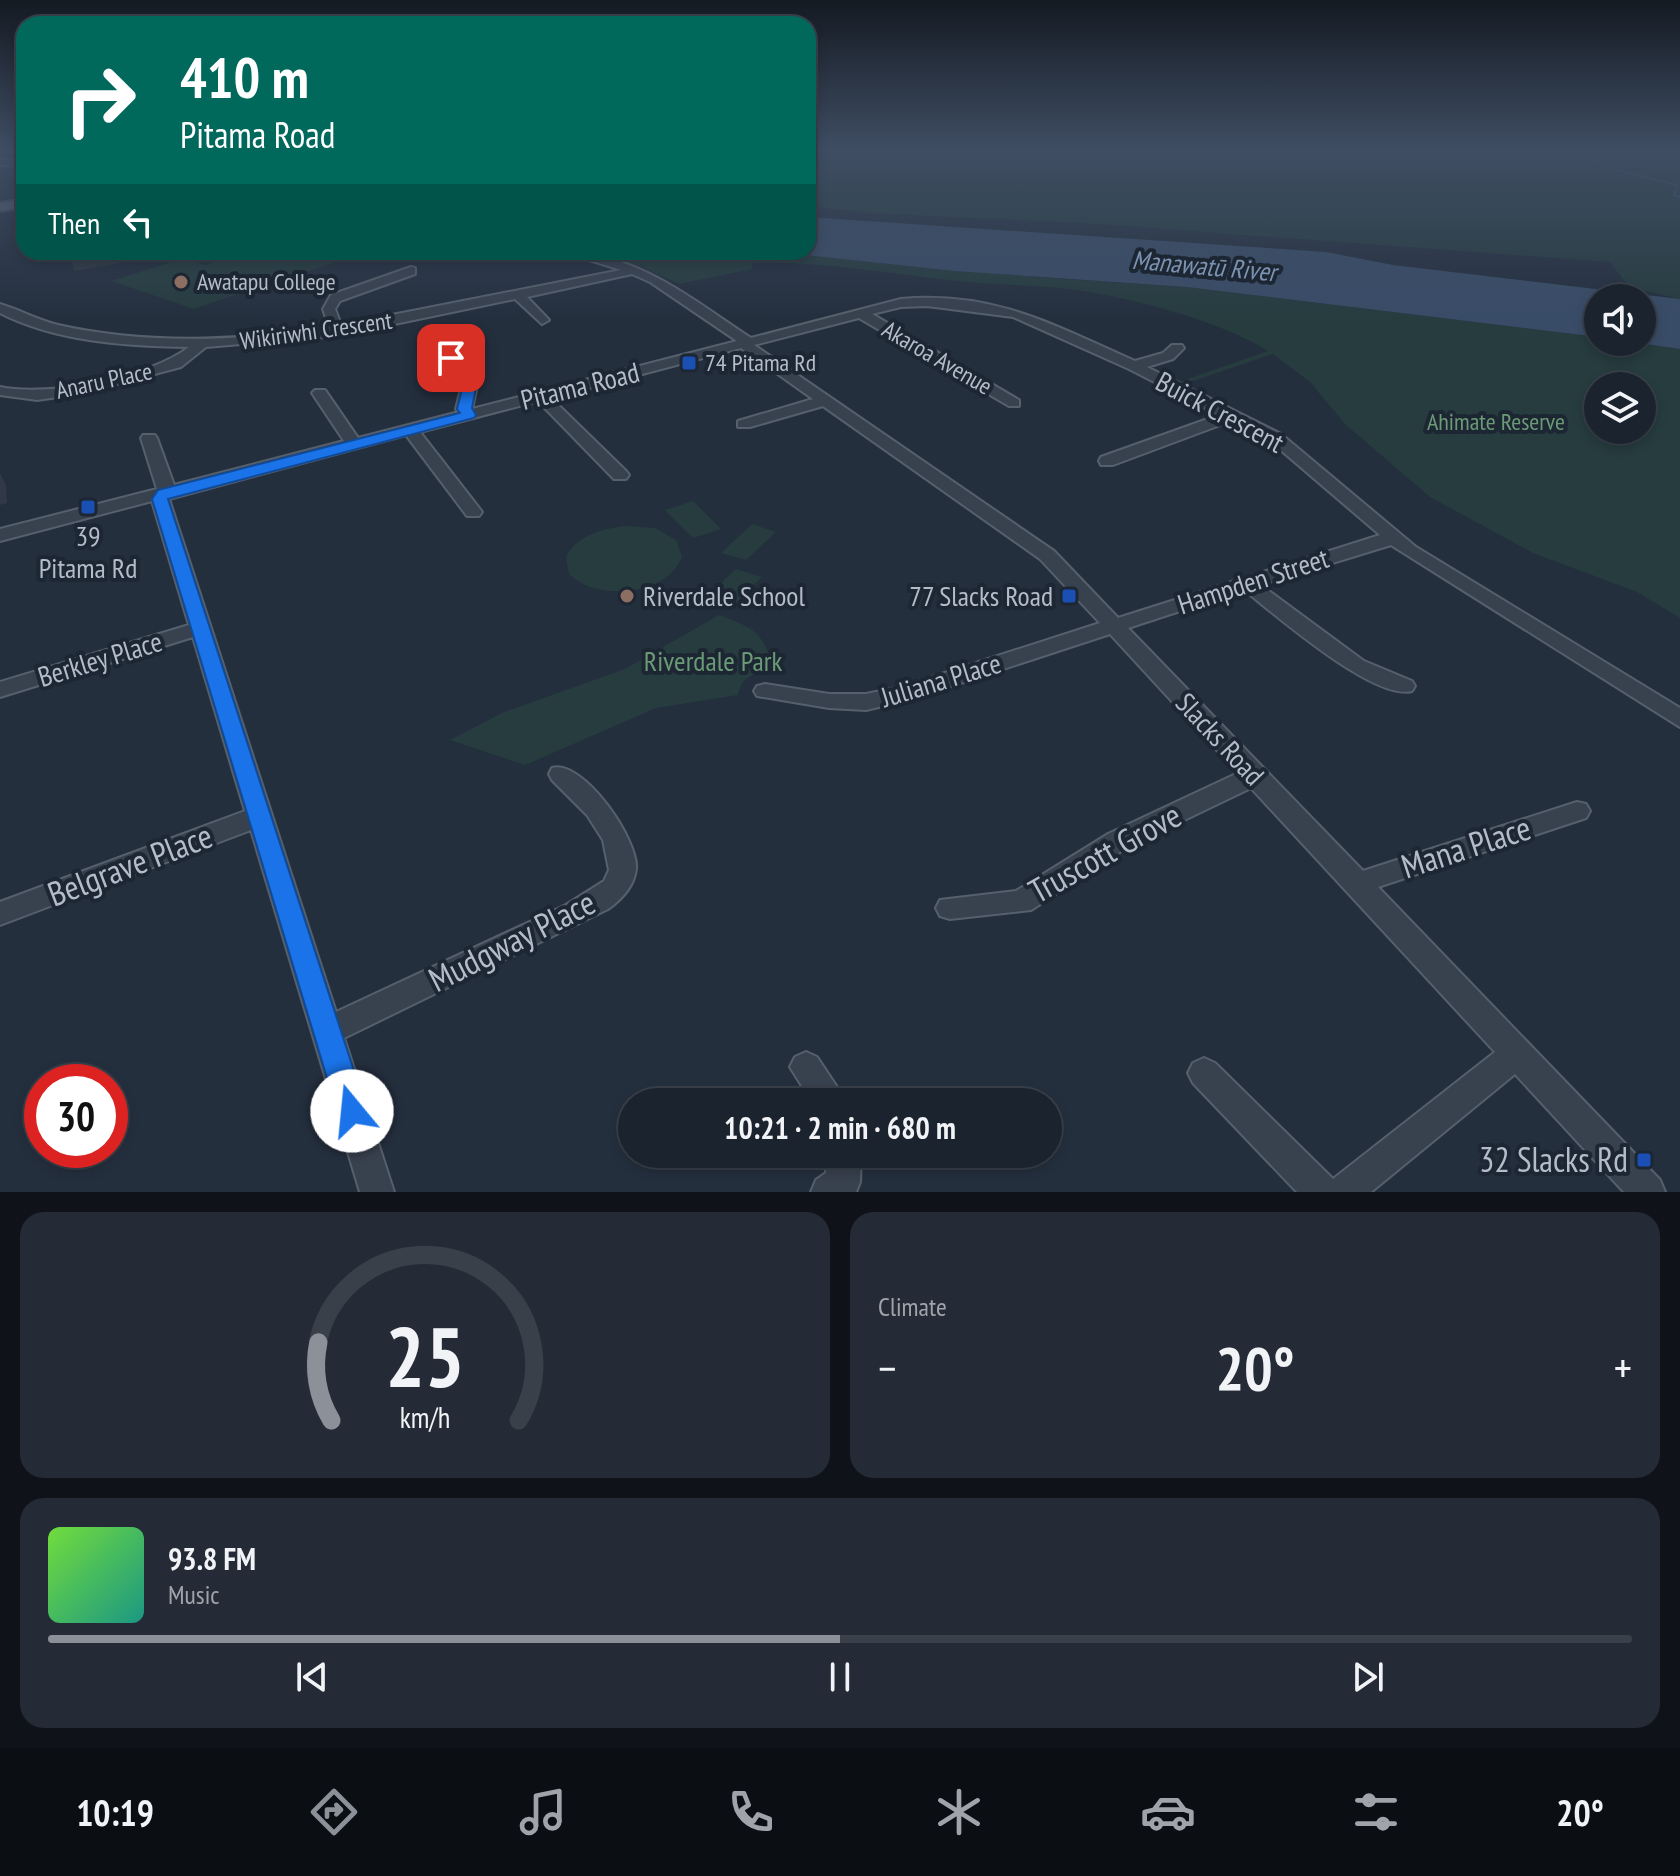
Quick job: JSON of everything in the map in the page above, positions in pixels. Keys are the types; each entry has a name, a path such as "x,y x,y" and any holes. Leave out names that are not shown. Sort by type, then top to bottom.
{"street":[{"name":"Slacks Road","path":"598,260 632,270 669,288 824,401 1047,555 1648,1192"},
{"name":"Wikiriwhi Crescent","path":"0,308 37,324 75,333 138,341 201,344 264,341 337,332 632,270"},
{"path":"337,332 329,309 335,298 411,271"},
{"path":"518,295 542,320"},
{"name":"Buick Crescent","path":"745,343 912,301 1008,311 1134,366 1283,443 1394,539 1680,719"},
{"name":"Akaroa Avenue","path":"860,313 1014,403"},
{"name":"Pitama Road","path":"0,535 745,343"},
{"name":"Anaru Place","path":"0,391 12,395 45,394 159,370 176,364 201,344"},
{"path":"1134,366 1168,356 1177,348"},
{"path":"426,359 451,358 472,376 464,409 469,415"},
{"path":"320,393 354,444"},
{"path":"541,396 620,475"},
{"path":"744,424 824,401"},
{"path":"1107,461 1233,415"},
{"path":"410,430 473,512"},
{"path":"149,438 166,488 160,499 377,1192"},
{"name":"Hampden Street","path":"1114,626 1373,542 1394,539"},
{"path":"1248,584 1356,666 1404,686"},
{"name":"Juliana Place","path":"765,691 829,701 866,702 904,694 1114,626"},
{"name":"Berkley Place","path":"0,690 201,628"},
{"name":"Mudgway Place","path":"327,1031 576,913 605,897 616,885 624,862 621,850 584,794 561,774"},
{"name":"Truscott Grove","path":"950,908 1021,902 1117,841 1254,776"},
{"name":"Mana Place","path":"1356,884 1577,811"},
{"name":"Belgrave Place","path":"0,914 260,816"},
{"path":"1344,1192 1516,1054"},
{"path":"806,1067 821,1088"},
{"path":"1204,1073 1321,1192"},
{"path":"828,1192 843,1182 844,1168"}],"green space":[{"path":"816,207 1680,207 1680,299 1656,293 1656,284 1627,284 1610,262 1098,224 870,213"},
{"name":"Ahimate Reserve","path":"816,256 1047,278 1187,287 1584,335 1584,356 1656,356 1656,346 1680,349 1680,618 1637,592 1533,553 1430,497 1346,425 1310,382 1273,354 1184,384 1179,382 1268,351 1226,330 1149,305 1077,290 955,281 831,266 755,263 752,269 679,284 642,267 615,260 816,260"},
{"path":"178,260 205,265 220,260 342,260 288,278 276,274 258,281 266,284 194,309 111,281"},
{"path":"693,501 721,529 693,538 665,510"},
{"path":"752,524 776,532 746,560 721,553"},
{"path":"625,526 655,528 676,540 682,557 674,570 662,580 630,591 596,589 569,574 566,557 577,543 599,531"},
{"path":"736,569 762,577 729,610 702,601"},
{"name":"Riverdale Park","path":"719,615 742,624 762,640 775,671 746,679 738,695 656,708 525,765 450,740 502,713 625,669"}],"water":[{"name":"Manawatū River","path":"816,218 1326,252 1393,265 1584,288 1584,335 1187,287 955,271 816,256"},
{"path":"1656,296 1680,299 1680,349 1656,346"}],"place":[{"name":"Awatapu College","path":"181,282"},
{"name":"74 Pitama Rd","path":"689,363"},
{"name":"39 Pitama Rd","path":"88,507"},
{"name":"Riverdale School","path":"627,596"},
{"name":"77 Slacks Road","path":"1069,596"},
{"name":"32 Slacks Rd","path":"1644,1160"}],"route":[{"path":"352,1111 160,499 163,493 469,415 464,409 472,376 451,358"}]}
